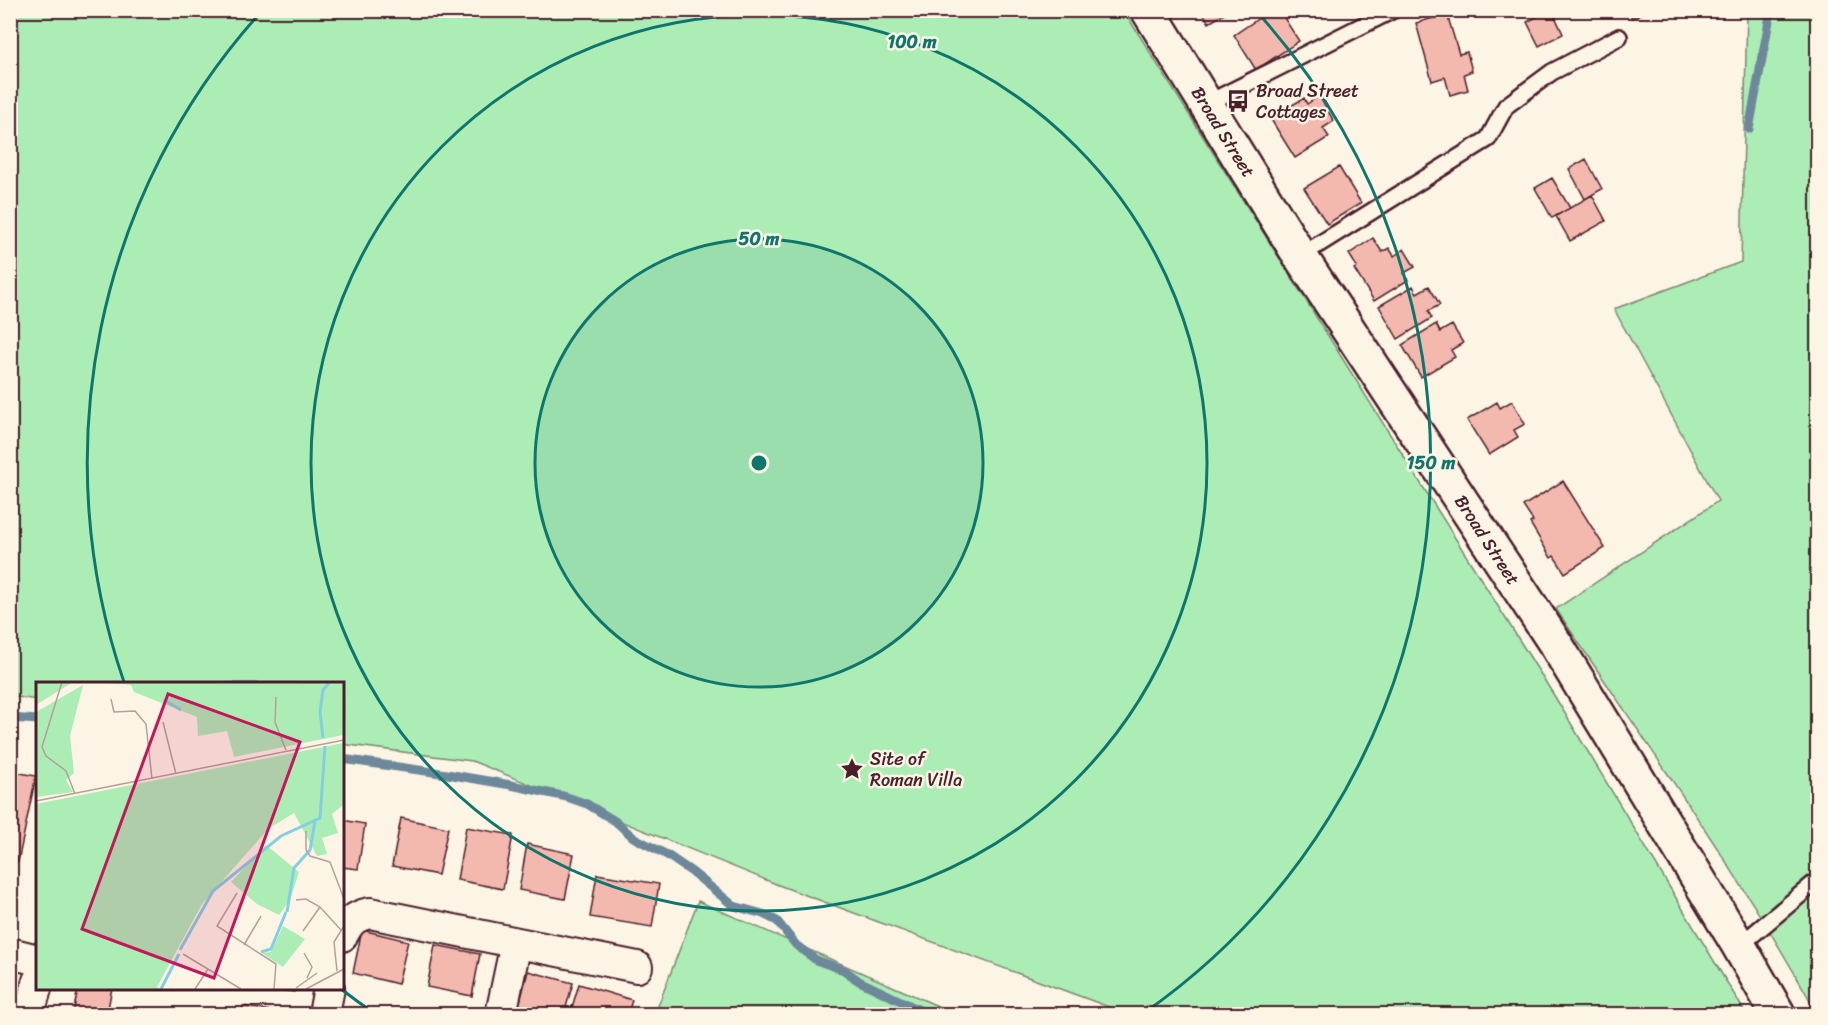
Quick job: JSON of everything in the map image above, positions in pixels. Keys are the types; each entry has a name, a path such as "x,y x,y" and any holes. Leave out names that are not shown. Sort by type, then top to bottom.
{"street":[{"name":"Broad Street","path":"1148,10 1300,256 1557,646 1778,1014"},
{"path":"344,932 356,916 370,913 516,944 637,966"},
{"path":"501,1014 516,944"},
{"path":"10,953 36,960"},
{"path":"29,1014 36,988"},
{"path":"324,1014 329,989"}],"lane":[{"path":"1206,104 1393,10"},
{"path":"1300,256 1488,139 1506,106 1552,72 1619,38"},
{"path":"1739,946 1818,879"}],"green space":[{"path":"11,10 1124,11 1555,697 1746,1014 1128,1014 781,886 472,761 344,744 344,682 36,682 36,700 11,696"},
{"path":"1747,11 1817,11 1817,1013 1724,859 1556,609 1718,501 1614,309 1741,262"},
{"path":"698,901 956,1014 655,1014"}],"building":[{"path":"1201,10 1231,10 1209,23"},
{"path":"1271,10 1279,10 1299,41 1256,70 1234,35"},
{"path":"1552,10 1563,34 1539,46 1527,22"},
{"path":"1628,10 1649,10 1632,18"},
{"path":"1447,14 1459,54 1467,52 1472,71 1464,74 1468,90 1450,95 1445,77 1432,81 1416,23"},
{"path":"1319,96 1334,121 1323,128 1329,137 1295,158 1270,118 1304,98 1307,104"},
{"path":"1586,159 1602,189 1585,199 1569,169"},
{"path":"1339,167 1361,203 1327,224 1304,188"},
{"path":"1552,178 1570,208 1552,218 1535,188"},
{"path":"1592,195 1606,221 1570,241 1556,216"},
{"path":"1373,238 1382,252 1389,248 1394,256 1404,249 1415,267 1404,273 1408,280 1374,301 1354,269 1357,267 1349,254"},
{"path":"1413,286 1417,293 1429,286 1440,305 1428,311 1432,318 1398,339 1379,306"},
{"path":"1436,324 1440,332 1452,325 1463,343 1451,350 1455,357 1421,377 1402,345"},
{"path":"1512,401 1525,424 1514,430 1518,437 1489,455 1467,420 1497,402 1500,408"},
{"path":"1563,481 1605,548 1565,573 1554,556 1551,558 1530,523 1533,521 1523,506"},
{"path":"10,771 36,776 18,862 10,861"},
{"path":"401,818 448,828 438,875 392,866"},
{"path":"344,820 365,824 358,869 344,867"},
{"path":"466,827 513,835 503,889 457,880"},
{"path":"527,844 574,854 565,899 519,890"},
{"path":"597,874 659,884 652,927 590,917"},
{"path":"362,930 408,941 398,984 353,973"},
{"path":"435,945 480,954 472,996 427,987"},
{"path":"528,971 573,983 564,1014 517,1013"},
{"path":"579,984 632,1000 628,1014 570,1014"},
{"path":"78,989 112,989 107,1014 73,1014"},
{"path":"277,989 295,989 294,992"},
{"path":"243,1006 287,1014 242,1014"}],"waterway":[{"path":"1749,129 1771,10"},
{"path":"10,718 36,720"},
{"path":"344,759 511,785 567,797 587,804 615,821 633,837 667,855 692,872 734,906 763,914 777,921 796,945 816,960 844,970 859,981 928,1014"}],"place":[{"name":"Broad Street Cottages","path":"1238,101"},
{"name":"Site of Roman Villa","path":"852,769"}]}
